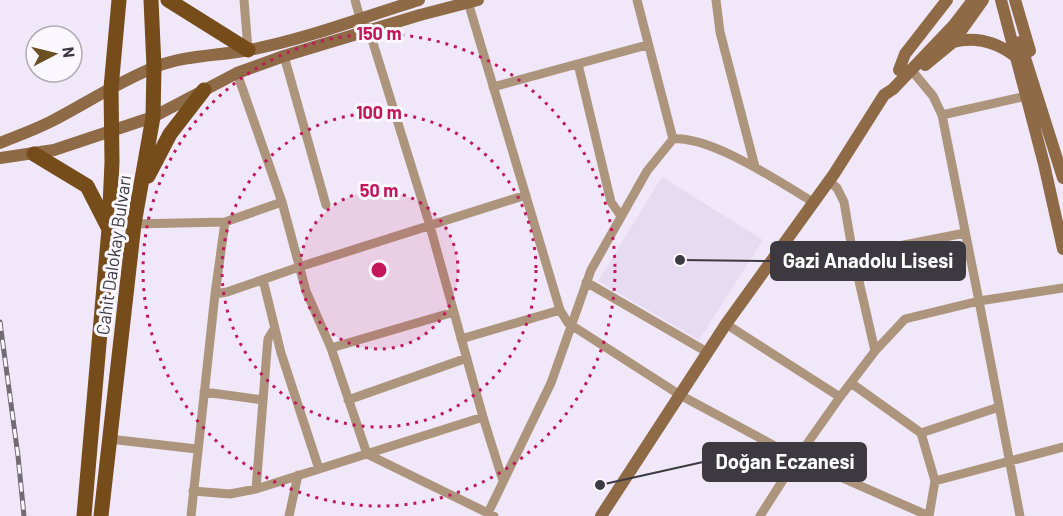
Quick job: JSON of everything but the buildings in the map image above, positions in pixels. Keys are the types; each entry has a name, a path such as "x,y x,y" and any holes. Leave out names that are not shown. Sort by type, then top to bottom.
{"main road":[{"name":"Cahit Dalokay Bulvarı","path":"84,516 109,229 112,162 111,88 119,0"},
{"name":"Cahit Dalokay Bulvarı","path":"101,516 134,224 153,117 154,67 151,0"},
{"path":"168,0 248,50"},
{"path":"0,143 49,122 154,67 180,59 248,50 321,33 419,0"},
{"path":"906,72 905,54 947,0"},
{"path":"906,72 964,0"},
{"path":"601,516 707,352 829,181 884,95 954,26 973,0"},
{"path":"906,72 923,67 953,42 983,0"},
{"path":"1001,0 1055,208 1063,249"},
{"path":"1009,0 1035,94 1063,178"},
{"path":"1015,0 1063,165"},
{"path":"0,158 54,150 153,117 237,73 284,56 473,1"},
{"path":"953,42 968,39 984,40 999,45 1016,57"},
{"path":"141,190 170,134 204,90"},
{"path":"34,154 87,186 109,229"}],"street":[{"path":"244,0 248,50"},
{"path":"355,0 360,18 369,30 430,226 503,481"},
{"path":"637,0 673,139"},
{"path":"716,0 720,32 755,167"},
{"path":"473,1 493,87 560,309 572,327 680,395 797,458 929,516 935,482 921,433 851,384"},
{"path":"493,87 647,45"},
{"path":"284,56 326,205"},
{"path":"578,64 611,201 621,216"},
{"path":"906,72 933,96 942,115 1020,516"},
{"path":"237,73 282,202 298,267 331,348 367,454 491,514 503,481 551,383 586,282 647,171 673,139"},
{"path":"942,115 1026,96"},
{"path":"673,139 698,142 755,167 813,202"},
{"path":"829,181 837,188 844,202 853,255 875,351"},
{"path":"215,294 526,195"},
{"path":"134,224 225,222 282,202"},
{"path":"191,516 225,222"},
{"path":"853,255 965,233"},
{"path":"263,279 274,329 319,469"},
{"path":"586,282 707,352"},
{"path":"760,516 840,397 875,351 904,319 979,302 1063,288"},
{"path":"461,339 560,309"},
{"path":"331,348 454,312"},
{"path":"726,324 840,397"},
{"path":"256,489 267,344 274,329"},
{"path":"348,400 467,358"},
{"path":"204,392 263,400"},
{"path":"921,433 999,407"},
{"path":"193,491 230,494 256,489 483,417"},
{"path":"109,439 197,449"},
{"path":"935,482 1063,447"},
{"path":"289,516 298,475"}],"shaded area":[{"path":"662,177 763,240 699,340 598,281"}],"railway":[{"path":"0,322 24,516"}],"place":[{"name":"Gazi Anadolu Lisesi","path":"680,260"},
{"name":"Doğan Eczanesi","path":"600,485"}]}
